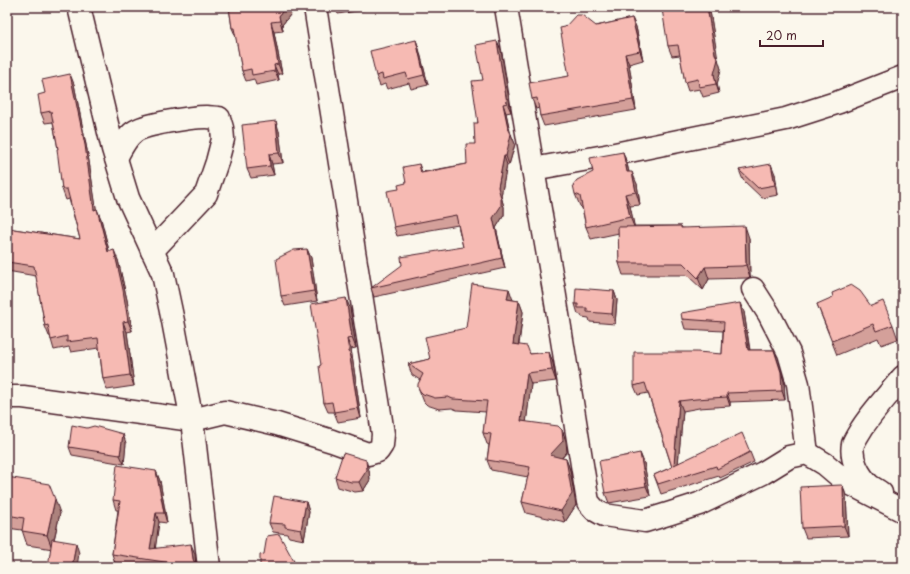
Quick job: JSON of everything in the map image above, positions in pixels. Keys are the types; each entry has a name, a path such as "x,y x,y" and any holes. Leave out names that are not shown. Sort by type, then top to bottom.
{"street":[{"path":"79,7 116,158 128,198 163,274 192,420 209,567"},
{"path":"7,397 23,396 192,420 225,412 276,424 368,454 378,451 382,446 383,434 315,7"},
{"path":"506,7 588,502 595,510 604,515 645,521 699,504 763,473 789,457 807,453 825,464 844,482 903,510"},
{"path":"533,169 605,156 786,119 838,102 903,77"},
{"path":"116,158 124,143 133,132 142,128 188,119 207,117 219,118 223,139 206,194 152,251"},
{"path":"754,289 789,353 798,384 807,453"},
{"path":"903,377 871,414 853,444 853,457 863,478 870,486 895,502 903,510"},
{"path":"831,470 847,471 857,468"}],"building":[{"path":"229,7 285,7 279,16 280,21 271,22 278,64 274,65 275,71 252,75 251,69 242,71 234,28 232,28"},
{"path":"673,7 707,7 715,54 718,59 714,74 716,84 699,87 698,79 685,82 678,45 668,46 662,9"},
{"path":"576,15 582,15 596,26 632,18 640,51 625,54 633,100 540,116 537,98 532,99 529,83 569,76 560,28 565,27"},
{"path":"416,40 424,75 408,79 406,73 383,79 382,74 376,76 370,51"},
{"path":"497,41 507,103 503,104 508,128 511,134 506,156 504,156 498,187 501,198 501,206 493,218 502,258 371,288 402,265 401,257 463,247 456,215 394,227 387,191 399,189 398,185 406,183 403,167 419,164 421,173 467,164 466,144 475,144 474,123 478,123 472,81 483,80 476,45"},
{"path":"70,74 85,145 94,210 97,209 108,252 114,250 123,290 128,321 123,322 130,375 103,379 98,338 67,342 67,336 51,340 48,325 45,326 34,266 7,262 7,228 80,239 67,189 62,189 58,149 51,111 41,113 38,95 45,93 42,80"},
{"path":"276,121 279,153 269,154 270,166 247,169 242,125"},
{"path":"623,152 627,172 632,172 636,192 625,194 630,217 586,227 580,196 575,194 573,185 577,180 593,172 590,158"},
{"path":"771,164 775,185 758,188 739,170"},
{"path":"681,226 681,228 745,226 746,265 705,267 698,278 683,263 619,263 618,227"},
{"path":"307,249 314,291 281,296 276,259 294,250"},
{"path":"472,284 509,289 507,299 519,301 513,344 527,346 530,354 549,352 552,370 527,373 521,421 558,426 562,430 563,441 550,455 566,459 572,494 561,511 522,502 530,467 487,460 491,434 483,433 487,401 453,399 448,397 435,398 423,394 418,387 418,384 423,374 408,364 430,359 425,337 466,328"},
{"path":"851,285 860,291 871,306 883,301 893,325 876,331 873,324 832,341 817,304 833,297 832,293"},
{"path":"576,288 614,291 612,314 587,312 587,308 578,308 578,304 575,304"},
{"path":"346,298 352,338 347,339 358,408 334,412 332,402 324,403 319,366 321,365 311,304"},
{"path":"740,303 748,350 774,350 781,372 782,391 727,393 727,397 679,401 674,465 742,433 750,452 717,469 716,466 658,484 654,475 672,467 645,383 634,386 634,352 697,352 722,354 724,322 682,319 681,313"},
{"path":"72,425 87,428 94,426 123,434 120,455 69,447"},
{"path":"343,453 366,460 367,470 359,482 351,482 335,477"},
{"path":"640,453 646,486 605,493 599,461"},
{"path":"117,465 156,471 164,513 156,513 150,549 191,544 193,559 198,567 172,567 171,563 112,554 120,501 113,500"},
{"path":"7,477 49,484 55,499 47,535 22,531 24,518 7,515"},
{"path":"843,486 844,526 802,528 800,487"},
{"path":"274,496 306,502 301,530 285,527 285,524 269,523"},
{"path":"279,534 296,565 295,567 260,567 260,555 264,554 267,536"},
{"path":"52,539 76,543 72,567 48,567"}]}
